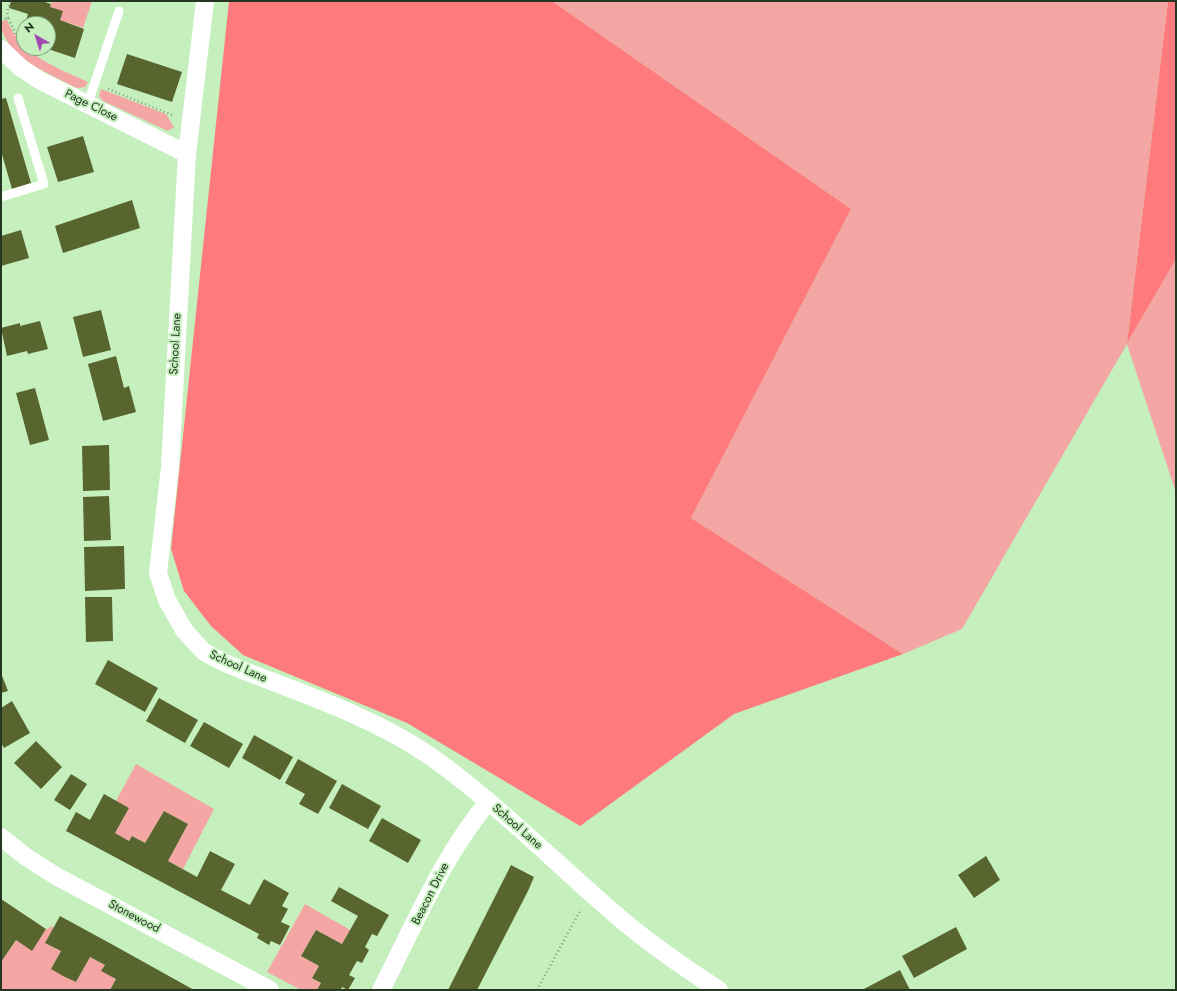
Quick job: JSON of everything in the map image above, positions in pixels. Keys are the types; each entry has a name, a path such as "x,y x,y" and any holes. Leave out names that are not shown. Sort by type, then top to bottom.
{"street":[{"name":"School Lane","path":"205,1 187,154 170,466 158,573 167,600 184,630 204,652 227,664 377,725 430,756 488,802 647,940 719,990"},
{"name":"Page Close","path":"1,49 12,61 33,76 187,154"},
{"name":"Beacon Drive","path":"381,990 454,847 472,821 488,802"},
{"name":"Stonewood","path":"1,837 26,857 56,876 270,990"}],"lane":[{"path":"88,104 119,10"},
{"path":"1,196 44,184 18,98"}],"path":[{"path":"11,1 7,12 8,18 16,33"},
{"path":"1,20 8,18"},
{"path":"95,83 177,117 176,129 170,146"},
{"path":"537,990 590,891"}],"shaded area":[{"path":"52,1 92,1 83,28 60,20 50,7"},
{"path":"229,1 552,1 851,209 691,518 903,654 734,714 580,826 407,723 243,655 211,626 184,591 171,549"},
{"path":"552,1 1168,1 1127,342 1176,259 1176,493 1127,344 962,629 903,654 691,518 851,209"},
{"path":"1168,1 1176,1 1176,259 1127,343"},
{"path":"7,20 16,36 16,52 9,44 3,33 1,21"},
{"path":"21,56 37,56 51,65 88,82 85,87 77,88 30,63"},
{"path":"101,89 166,114 174,127 168,131 103,101 99,96"},
{"path":"136,764 214,809 183,869 168,861 188,824 164,811 145,843 132,836 129,841 115,833 129,808 116,801"},
{"path":"305,904 350,930 342,944 316,930 301,956 319,966 312,978 321,983 317,990 301,990 267,972"},
{"path":"51,926 54,928 45,943 61,951 51,969 76,982 90,957 105,965 102,971 116,979 110,990 1,990 1,962 16,940 32,950 46,929"}],"building":[{"path":"11,1 42,1 51,4 50,7 63,11 60,20 84,29 75,58 56,52 56,16 27,16 28,14 9,8"},
{"path":"127,54 182,72 172,102 117,84"},
{"path":"6,98 31,183 12,189 1,151 1,99"},
{"path":"83,136 94,172 58,182 47,147"},
{"path":"132,200 140,228 63,253 55,226"},
{"path":"21,230 29,258 1,266 1,236"},
{"path":"101,310 111,350 83,357 73,317"},
{"path":"40,321 48,349 28,354 27,351 7,356 1,328 20,323 20,326"},
{"path":"116,356 124,388 129,386 136,412 103,421 88,364"},
{"path":"35,388 49,440 30,445 16,393"},
{"path":"109,445 110,490 83,491 82,446"},
{"path":"109,496 111,540 84,541 83,497"},
{"path":"124,546 125,589 85,591 84,547"},
{"path":"85,597 112,597 113,641 86,642"},
{"path":"108,660 158,688 145,712 95,684"},
{"path":"1,673 8,691 1,693"},
{"path":"159,698 198,720 185,743 146,721"},
{"path":"12,701 30,733 4,748 1,743 1,708"},
{"path":"204,722 243,744 229,768 190,746"},
{"path":"254,735 293,757 280,780 242,758"},
{"path":"36,741 62,767 41,789 14,763"},
{"path":"298,759 337,781 318,814 299,804 305,794 285,783"},
{"path":"71,774 87,784 70,810 54,800"},
{"path":"342,784 381,806 368,829 329,808"},
{"path":"104,794 129,808 115,833 129,841 132,836 145,843 164,811 188,824 168,861 197,877 210,851 235,864 221,890 250,905 264,879 289,893 282,906 288,909 281,922 290,926 280,945 271,941 269,945 257,938 259,934 66,831 76,812 90,820"},
{"path":"382,818 421,840 408,863 369,841"},
{"path":"986,856 1000,880 974,898 958,875"},
{"path":"511,865 534,877 528,891 477,990 448,990"},
{"path":"339,887 389,915 377,936 372,934 365,947 369,950 362,963 357,961 349,975 355,978 348,990 342,987 341,990 317,990 321,983 312,978 319,966 301,956 316,930 342,944 358,916 331,901"},
{"path":"1,899 46,929 32,951 16,940 1,962"},
{"path":"60,916 194,990 110,990 116,979 101,971 105,965 90,957 76,982 63,976 51,969 61,951 45,943"},
{"path":"956,927 967,949 914,978 902,956"},
{"path":"900,970 910,990 862,990"}]}
